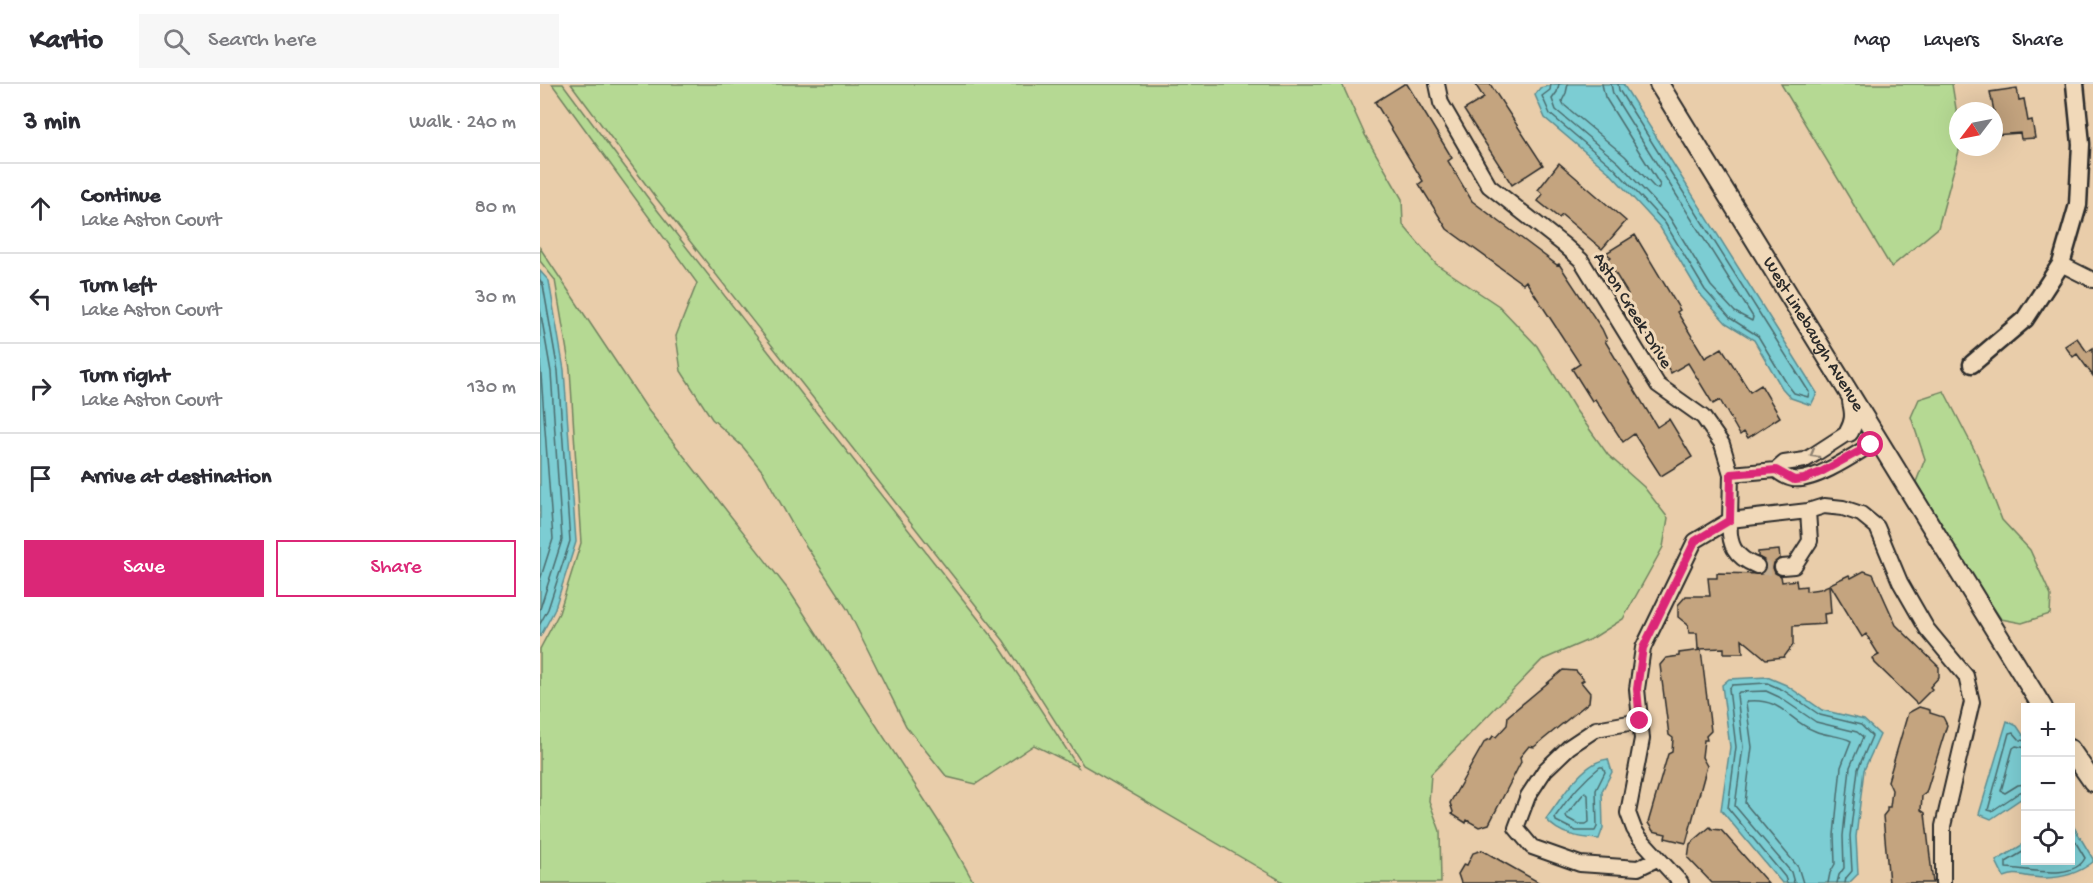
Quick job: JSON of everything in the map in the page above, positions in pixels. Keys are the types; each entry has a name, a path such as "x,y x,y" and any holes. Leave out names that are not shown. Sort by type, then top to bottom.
{"main road":[{"name":"West Linebaugh Avenue","path":"1659,84 2040,703"},
{"path":"1849,432 1854,423 1855,414 1851,398"},
{"path":"2075,756 2093,782"}],"street":[{"name":"Aston Creek Drive","path":"1437,84 1441,104 1489,186 1564,244 1581,260 1658,386 1703,417 1722,444 1731,474 1729,533 1735,553 1745,561 1757,566"},
{"path":"1972,364 2025,319 2061,264 2078,205 2081,144 2074,84"},
{"path":"2061,264 2093,280"},
{"path":"1776,470 1784,463 1805,460 1849,432"},
{"path":"1731,474 1776,470 1794,480 1804,479 1877,441"},
{"path":"1681,883 1657,859 1634,829 1628,813 1642,739 1637,689 1643,648 1695,541 1730,520 1808,511 1824,506 1843,508 1861,514 1877,527 1900,582 1927,629 1966,676 1972,702 1942,826 1943,883"},
{"path":"1782,567 1794,566 1810,542 1808,511"},
{"path":"1640,721 1596,729 1569,747 1545,770 1528,796 1516,828 1532,847 1580,864 1638,868 1657,859"}],"green space":[{"path":"552,84 563,84 651,202 998,644 1078,767 1034,745 976,784 947,777 906,726 848,610 795,529 763,472 743,447 712,419 681,371 676,336 697,283"},
{"path":"571,84 1342,84 1365,135 1402,199 1403,225 1436,264 1499,306 1537,346 1575,409 1608,455 1644,487 1668,518 1663,547 1623,619 1593,638 1542,660 1431,774 1429,801 1440,831 1441,883 1285,883 1083,765 1004,641 656,198"},
{"path":"1781,84 1952,84 1955,102 1949,102 1949,156 1958,156 1938,228 1891,267"},
{"path":"540,248 648,410 790,592 948,836 974,883 540,883 540,649 559,613 581,543 570,369 555,280 540,261"},
{"path":"1944,391 1977,455 2002,520 2030,550 2051,596 2050,614 2022,623 2001,619 1970,573 1916,482 1925,459 1911,417 1919,399"}],"water":[{"path":"1557,84 1623,84 1817,393 1811,405 1791,398 1782,388 1754,340 1726,323 1700,294 1660,227 1610,173 1545,118 1535,95 1540,88"},
{"path":"540,271 549,281 564,370 576,542 554,611 540,637"},
{"path":"1767,677 1786,685 1822,710 1864,720 1880,735 1864,770 1856,837 1858,874 1849,883 1782,883 1721,810 1730,747 1722,685 1729,679"},
{"path":"2007,721 2017,726 2021,732 2021,799 1991,819 1979,814"},
{"path":"1608,759 1612,772 1602,791 1603,828 1599,839 1570,835 1557,829 1546,819 1565,792 1590,767 1599,761"},
{"path":"2075,829 2093,859 2093,862 2072,874 2041,878 2015,875 2004,877 1996,861 2021,845 2021,865 2075,865"}],"building":[{"path":"1407,84 1452,158 1448,161 1472,201 1557,265 1559,264 1602,329 1607,340 1605,341 1657,427 1669,419 1692,457 1661,476 1634,434 1623,442 1595,399 1592,401 1572,369 1580,364 1526,281 1523,284 1447,229 1419,184 1423,181 1375,102"},
{"path":"1475,84 1490,84 1543,165 1512,185 1464,110 1484,98"},
{"path":"2017,88 2019,100 2024,99 2028,121 2032,120 2035,138 2021,139 2020,133 2003,134 2003,102 1992,102 1990,92"},
{"path":"1559,163 1626,221 1602,249 1562,215 1559,218 1538,201 1543,194 1538,190"},
{"path":"1635,235 1680,310 1677,312 1705,358 1722,348 1750,392 1761,385 1780,417 1748,438 1744,432 1740,435 1720,400 1713,404 1688,363 1671,373 1623,297 1628,294 1607,260 1611,257 1606,253"},
{"path":"2077,338 2087,352 2093,348 2093,376 2077,354 2073,357 2065,346"},
{"path":"1779,550 1780,558 1774,563 1773,568 1775,573 1781,576 1782,582 1796,580 1797,587 1806,586 1806,591 1829,585 1831,613 1824,614 1825,624 1793,626 1793,645 1784,657 1766,659 1742,639 1743,653 1724,653 1724,648 1698,649 1697,633 1689,633 1688,625 1678,617 1678,605 1686,596 1710,596 1708,578 1717,578 1717,573 1762,574 1766,565 1764,560 1758,557 1758,552"},
{"path":"1864,571 1873,574 1896,625 1939,667 1939,677 1930,687 1932,689 1917,704 1875,663 1873,658 1879,655 1866,634 1862,637 1830,584 1849,575 1851,578"},
{"path":"1701,650 1711,731 1706,736 1707,740 1704,740 1702,757 1707,766 1686,843 1665,838 1666,834 1653,831 1648,823 1668,754 1672,752 1673,738 1669,735 1660,665 1666,658 1679,656 1679,653"},
{"path":"1563,670 1576,671 1584,680 1581,682 1590,693 1589,702 1534,747 1529,746 1520,757 1521,762 1489,824 1479,827 1467,820 1466,823 1452,814 1450,803 1485,741 1493,736 1496,737 1507,725 1508,716"},
{"path":"1919,707 1943,717 1947,725 1926,793 1922,796 1921,810 1925,813 1933,883 1889,883 1883,816 1887,807 1890,807 1892,790 1888,781 1908,713"},
{"path":"1710,827 1721,830 1768,883 1712,883 1688,858 1690,844"},
{"path":"1482,850 1540,883 1461,883 1458,874 1464,864 1467,865 1473,853"}],"tunnel":[{"path":"1757,566 1782,567"}],"route":[{"path":"1640,721 1637,689 1643,648 1695,541 1730,520 1731,474 1776,470 1794,480 1804,479 1871,445"}]}
